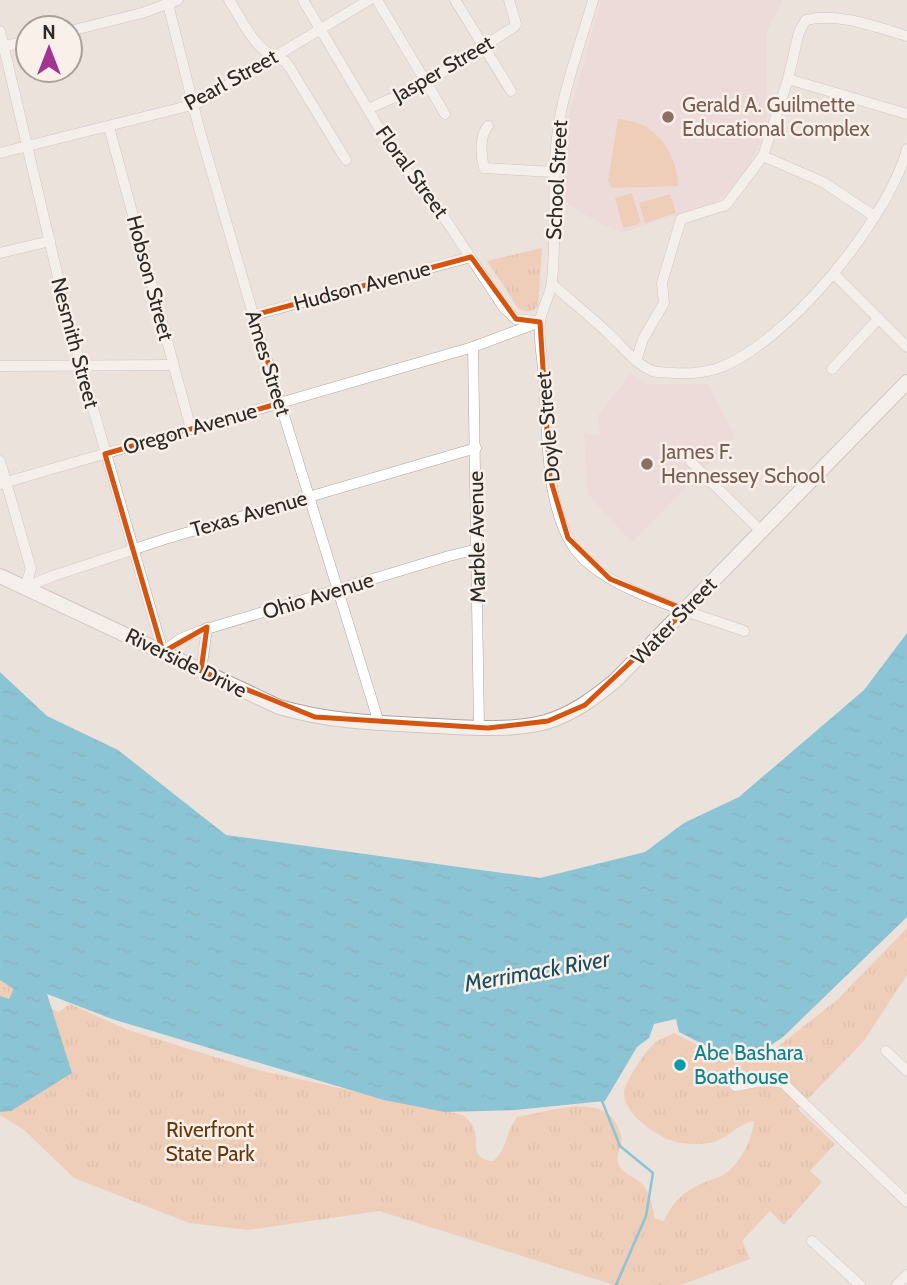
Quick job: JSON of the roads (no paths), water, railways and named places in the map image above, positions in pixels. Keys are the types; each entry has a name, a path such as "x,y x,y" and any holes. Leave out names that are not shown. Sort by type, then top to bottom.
{"main road":[{"name":"Water Street","path":"379,723 479,728 528,726 548,721 585,705 615,681 686,610 907,382"},
{"name":"Riverside Drive","path":"0,576 201,671 291,710 328,719 379,723"}],"street":[{"path":"229,0 260,48 272,58 285,61 346,160"},
{"name":"Floral Street","path":"303,0 398,160 426,190 504,308 516,319 540,321"},
{"name":"Pearl Street","path":"0,153 193,105 369,0"},
{"path":"377,0 445,114"},
{"path":"455,0 511,91"},
{"name":"Jasper Street","path":"368,109 426,83 515,24 509,0"},
{"name":"School Street","path":"540,321 552,284 555,152 562,107 593,0"},
{"path":"84,28 142,13 171,1"},
{"name":"Ames Street","path":"171,1 193,105 280,403 379,723"},
{"path":"636,360 643,339 664,303 662,283 681,219 726,205 763,156 788,79 799,32 806,20 816,17 861,22 907,36"},
{"name":"Nesmith Street","path":"0,31 80,366 163,652"},
{"path":"788,79 907,114"},
{"name":"Hobson Street","path":"108,127 191,429"},
{"path":"488,127 483,137 484,168 555,172"},
{"path":"552,284 636,360 653,372 699,373 718,368 738,359 761,343 835,275 896,180 907,149"},
{"path":"763,156 823,182 874,216"},
{"path":"0,253 50,241"},
{"name":"Hudson Avenue","path":"254,315 471,257"},
{"path":"835,275 907,347"},
{"path":"832,369 879,318"},
{"name":"Oregon Avenue","path":"3,483 473,346 540,321"},
{"name":"Doyle Street","path":"540,321 550,478 568,538 578,553 610,579 744,631"},
{"name":"Marble Avenue","path":"473,346 479,728"},
{"path":"0,366 173,365"},
{"name":"Texas Avenue","path":"25,587 133,549 475,448"},
{"path":"0,461 3,483 31,569 25,587"},
{"path":"691,462 762,531"},
{"name":"Ohio Avenue","path":"163,652 180,639 207,628 478,549"},
{"path":"201,671 207,628"},
{"path":"886,1051 907,1071"},
{"path":"735,1086 768,1080 783,1083 907,1202"},
{"path":"811,1241 860,1285"},
{"path":"897,1285 907,1275"}],"water":[{"name":"Merrimack River","path":"907,633 907,917 783,1037 752,1058 714,1050 679,1032 676,1019 654,1024 649,1038 637,1047 605,1101 515,1110 445,1112 384,1100 112,1019 47,994 72,1073 11,1111 0,1112 0,996 9,999 14,989 0,980 0,672 47,716 118,750 226,835 540,878 645,852 684,823 739,797 864,690"}],"waterway":[{"path":"602,1101 620,1146 653,1173 646,1216 616,1285"}],"place":[{"name":"Gerald A. Guilmette Educational Complex","path":"668,117"},
{"name":"James F. Hennessey School","path":"647,464"},
{"name":"Abe Bashara Boathouse","path":"680,1065"}],"park label":[{"name":"Riverfront State Park","path":"210,1142"}]}
